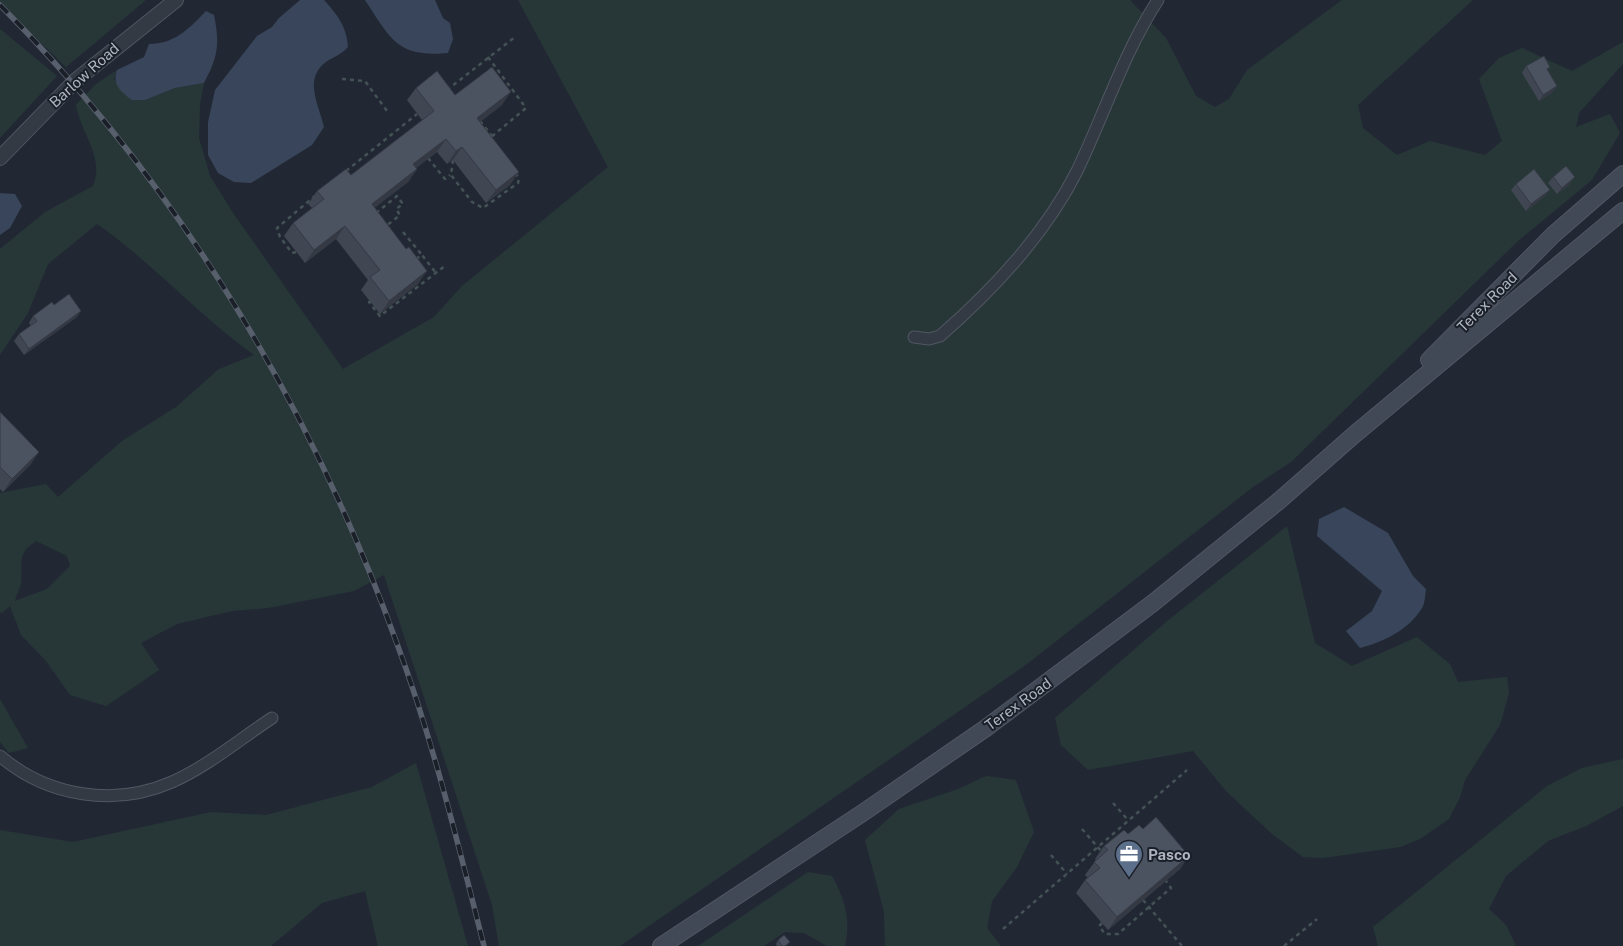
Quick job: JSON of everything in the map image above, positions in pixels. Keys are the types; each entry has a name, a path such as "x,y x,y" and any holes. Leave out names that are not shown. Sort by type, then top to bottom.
{"main road":[{"name":"Terex Road","path":"1355,434 1553,235 1623,174"},
{"name":"Terex Road","path":"661,946 864,812 1037,691 1160,597 1280,500 1355,434 1623,211"}],"street":[{"name":"Barlow Road","path":"0,158 75,81 176,0"},
{"path":"914,337 929,339 940,336 1007,272 1041,229 1076,172 1122,70 1158,0"},
{"path":"0,756 35,778 77,794 108,796 138,793 181,777 272,718"}],"path":[{"path":"445,92 515,37"},
{"path":"484,143 526,108 488,57"},
{"path":"342,79 365,81 387,111"},
{"path":"341,175 417,114"},
{"path":"480,122 494,146"},
{"path":"428,158 445,179 451,175"},
{"path":"453,160 451,175 472,202 483,208 518,183 519,179 511,168"},
{"path":"296,252 292,253 280,237 277,228 318,193"},
{"path":"371,217 397,196 403,204 396,209 400,215 386,226"},
{"path":"376,213 391,233"},
{"path":"403,232 436,273"},
{"path":"414,261 422,255"},
{"path":"371,302 369,302 380,316 446,265"},
{"path":"416,278 421,284"},
{"path":"1003,929 1187,770"},
{"path":"1112,802 1128,821"},
{"path":"1082,829 1103,853"},
{"path":"1051,855 1067,874"},
{"path":"1102,924 1099,926 1105,934 1118,934 1172,888 1166,881"},
{"path":"1143,900 1182,946"},
{"path":"1284,946 1317,918"}],"shaded area":[{"path":"0,0 146,0 66,67 0,4"},
{"path":"518,0 1130,0 1166,38 1196,96 1215,107 1229,99 1247,70 1342,0 1473,0 1358,105 1363,128 1397,155 1430,141 1485,155 1502,141 1479,79 1499,58 1522,48 1572,71 1623,42 1623,64 1579,113 1576,127 1610,114 1620,133 1592,180 1518,241 1291,462 1253,487 1027,664 620,946 499,946 492,905 384,575 354,591 268,608 232,611 177,624 141,643 159,670 106,706 70,695 46,661 21,635 10,606 2,613 0,612 0,493 46,484 58,497 122,441 176,407 219,369 254,355 214,323 118,239 97,224 48,264 28,313 0,355 0,249 45,212 93,186 96,175 94,155 76,105 96,84 117,70 114,79 132,100 145,100 175,88 204,83 200,104 199,138 210,176 233,213 343,369 434,317 462,286 608,167","holes":["36,541 67,556 70,566 47,589 15,601 21,583 23,555 30,546"]},
{"path":"0,29 57,76 0,138"},
{"path":"1287,526 1315,643 1352,666 1417,637 1450,664 1458,682 1507,677 1509,693 1500,725 1465,780 1460,797 1449,819 1420,839 1400,847 1323,858 1303,857 1272,834 1226,791 1193,751 1088,770 1061,745 1055,718 1166,622"},
{"path":"0,699 28,748 9,753 0,742"},
{"path":"1623,759 1623,806 1586,826 1548,841 1506,876 1489,909 1506,925 1516,946 1378,946 1373,927 1547,786 1582,768"},
{"path":"416,763 468,946 378,946 365,891 322,903 271,946 0,946 0,830 73,842 211,812 266,815 372,787"},
{"path":"986,776 1016,780 1034,832 1017,867 992,901 987,928 1001,946 885,946 884,912 865,840 899,809 958,789"},
{"path":"808,872 832,876 837,885 846,910 847,936 845,946 827,946 804,933 785,932 764,946 698,946"}],"water":[{"path":"300,0 324,0 341,21 346,33 348,47 326,62 315,76 314,93 324,127 312,145 251,183 234,182 218,173 208,155 208,122 215,90 257,36 272,27 279,18"},
{"path":"365,0 435,0 443,18 450,23 453,39 448,53 431,54 417,52 397,43 381,25"},
{"path":"206,11 214,15 217,50 204,83 175,88 145,100 132,100 121,91 116,84 117,70 144,57 149,44 174,38 193,24"},
{"path":"0,193 15,194 22,206 10,228 0,235"},
{"path":"1344,507 1388,533 1413,576 1426,589 1423,606 1410,623 1386,639 1360,648 1346,631 1372,611 1382,591 1317,536 1319,519"}],"building":[{"path":"1544,56 1550,67 1547,69 1557,86 1543,95 1526,66"},
{"path":"492,67 511,92 477,118 519,172 496,190 462,147 456,151 446,139 413,164 417,169 372,204 406,249 409,247 427,271 389,301 370,277 380,270 345,226 314,250 293,223 324,199 317,191 346,169 351,175 434,111 416,88 437,71 455,95"},
{"path":"1566,166 1575,177 1562,188 1553,177"},
{"path":"1534,169 1550,190 1531,204 1516,184"},
{"path":"69,294 81,311 29,349 19,334 37,321 33,316 52,302 54,305"},
{"path":"0,412 39,452 12,479 0,467"},
{"name":"Pasco","path":"1156,817 1189,856 1117,917 1085,880 1100,868 1094,862 1108,850 1104,846 1124,830 1128,834 1139,825 1143,829"},
{"path":"784,935 790,942 782,946 778,940"}],"railway":[{"path":"0,5 64,74 125,146 181,222 232,302 280,383 323,468 362,554 396,641 433,754 484,946"}],"place":[{"name":"Pasco","path":"1129,878"}]}
